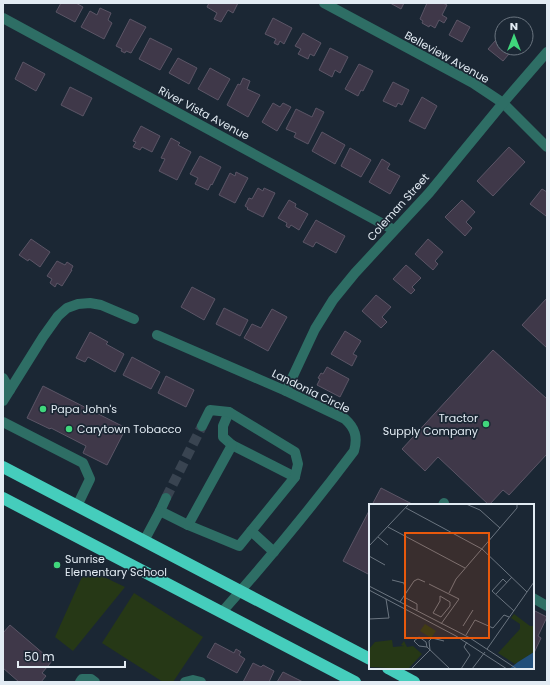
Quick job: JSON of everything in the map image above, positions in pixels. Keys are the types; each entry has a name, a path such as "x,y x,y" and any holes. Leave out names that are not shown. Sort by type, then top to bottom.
{"highway":[{"path":"3,467 369,658"},
{"path":"3,498 355,682"},
{"path":"393,669 414,682"}],"street":[{"name":"Belleview Avenue","path":"324,3 473,83 502,103 547,147"},
{"name":"River Vista Avenue","path":"3,18 394,230"},
{"name":"Coleman Street","path":"286,391 315,329 333,300 355,272 429,193 502,103 547,52"},
{"path":"3,401 43,337 58,316 67,308 78,304 90,303 101,305 134,319"},
{"name":"Landonia Circle","path":"157,335 345,418 356,433 354,451 314,504 222,612"},
{"path":"3,378 10,390"},
{"path":"160,511 188,525 239,546 295,477 298,464 295,452 229,412 210,410 202,426"},
{"path":"229,412 223,426 223,437 232,444 295,477"},
{"path":"3,422 83,463 90,479 77,506"},
{"path":"188,525 232,444"},
{"path":"144,541 166,498"},
{"path":"251,531 274,552"},
{"path":"534,599 547,606"},
{"path":"80,682 82,680 91,679 95,682"},
{"path":"185,682 193,680 201,682"}],"green space":[{"path":"87,569 125,587 73,651 55,637"},
{"path":"134,593 203,637 173,682 163,682 102,643"}],"building":[{"path":"61,3 76,3 83,7 75,22 56,12"},
{"path":"209,3 238,3 233,13 228,10 221,22 214,19 217,13 207,7"},
{"path":"390,3 404,3 401,9"},
{"path":"427,3 443,3 447,5 442,15 447,18 444,23 439,20 435,28 430,25 429,27 422,23 423,21 420,19"},
{"path":"100,8 111,13 108,20 112,23 104,39 81,27 90,11 97,15"},
{"path":"273,18 292,28 284,44 280,41 278,45 274,43 276,39 265,34"},
{"path":"130,19 146,27 131,53 126,51 125,53 121,51 122,49 116,46"},
{"path":"457,20 470,27 462,42 449,35"},
{"path":"303,33 321,43 314,56 310,54 308,59 298,54 301,49 295,46"},
{"path":"150,38 172,49 160,70 139,59"},
{"path":"494,42 494,54 488,49"},
{"path":"330,48 348,57 340,73 335,70 332,77 319,70"},
{"path":"497,56 507,56 503,61"},
{"path":"178,58 197,68 189,84 169,73"},
{"path":"23,62 45,74 36,91 15,79"},
{"path":"359,64 373,71 363,91 361,90 358,96 345,89"},
{"path":"210,68 230,79 218,100 198,89"},
{"path":"243,78 250,81 247,89 260,95 248,117 227,105 238,84 240,85"},
{"path":"393,82 409,90 402,105 398,103 396,107 383,101"},
{"path":"70,87 92,98 83,116 61,105"},
{"path":"422,97 437,106 425,129 409,121"},
{"path":"273,103 280,107 283,103 291,107 277,131 262,122"},
{"path":"316,108 324,112 308,144 294,137 296,133 286,129 296,109 312,117"},
{"path":"141,126 160,136 152,152 142,147 140,150 133,147 136,142 133,141"},
{"path":"322,132 345,145 335,164 312,151"},
{"path":"171,138 180,143 178,145 191,152 177,180 159,171 165,159 161,158"},
{"path":"509,147 525,162 493,196 477,181"},
{"path":"350,148 371,160 361,177 341,166"},
{"path":"200,156 221,167 208,190 195,184 198,178 190,174"},
{"path":"382,159 390,164 387,169 400,176 390,194 369,182"},
{"path":"236,172 248,178 235,203 219,195 230,173 235,176"},
{"path":"258,188 263,191 264,188 275,193 263,217 247,209 248,208 245,206 249,198 252,199"},
{"path":"542,189 547,192 546,216 530,204"},
{"path":"289,200 296,204 295,207 308,214 299,230 291,225 289,228 286,226 287,223 278,218"},
{"path":"462,200 475,212 466,222 472,228 465,236 445,217"},
{"path":"316,220 345,236 336,253 316,242 313,247 303,242"},
{"path":"31,239 50,252 40,267 29,259 28,261 19,255"},
{"path":"428,239 443,252 435,261 438,264 433,270 415,254"},
{"path":"57,261 65,265 67,262 73,266 62,286 57,283 55,287 50,283 52,279 47,276"},
{"path":"406,265 421,278 412,287 415,290 411,294 393,279"},
{"path":"192,287 215,299 204,320 181,307"},
{"path":"376,295 391,307 382,317 387,322 381,328 362,311"},
{"path":"547,298 547,348 522,325"},
{"path":"224,308 248,320 240,336 216,324"},
{"path":"272,309 287,317 268,351 244,338 252,324 261,328"},
{"path":"345,331 361,341 353,354 357,356 352,366 331,354"},
{"path":"90,332 108,342 106,344 124,354 115,372 88,357 85,362 76,358"},
{"name":"Tractor Supply Company","path":"493,350 547,399 547,454 509,495 503,490 490,504 488,504 438,457 425,471 402,449"},
{"path":"132,357 160,372 151,389 123,375"},
{"path":"327,367 349,379 340,397 317,385 320,379 318,378 321,373 323,374"},
{"path":"166,376 194,390 186,407 158,393"},
{"path":"43,386 126,428 107,465 83,453 86,446 51,428 50,429 27,418"},
{"path":"381,488 412,504 373,504"},
{"path":"369,511 369,574 343,561"},
{"path":"534,610 547,617 538,636 541,638 534,653"},
{"path":"10,625 52,661 42,673 46,676 41,682 19,682 3,668 3,633"},
{"path":"215,643 234,653 236,649 241,652 239,655 245,659 237,673 207,657"},
{"path":"253,663 261,667 263,665 274,671 269,682 243,682"},
{"path":"283,672 303,682 277,682"}],"tunnel":[{"path":"166,498 202,426"}],"place":[{"name":"Papa John's","path":"43,409"},
{"name":"Tractor Supply Company","path":"486,424"},
{"name":"Carytown Tobacco","path":"69,429"},
{"name":"Sunrise Elementary School","path":"57,565"}]}
